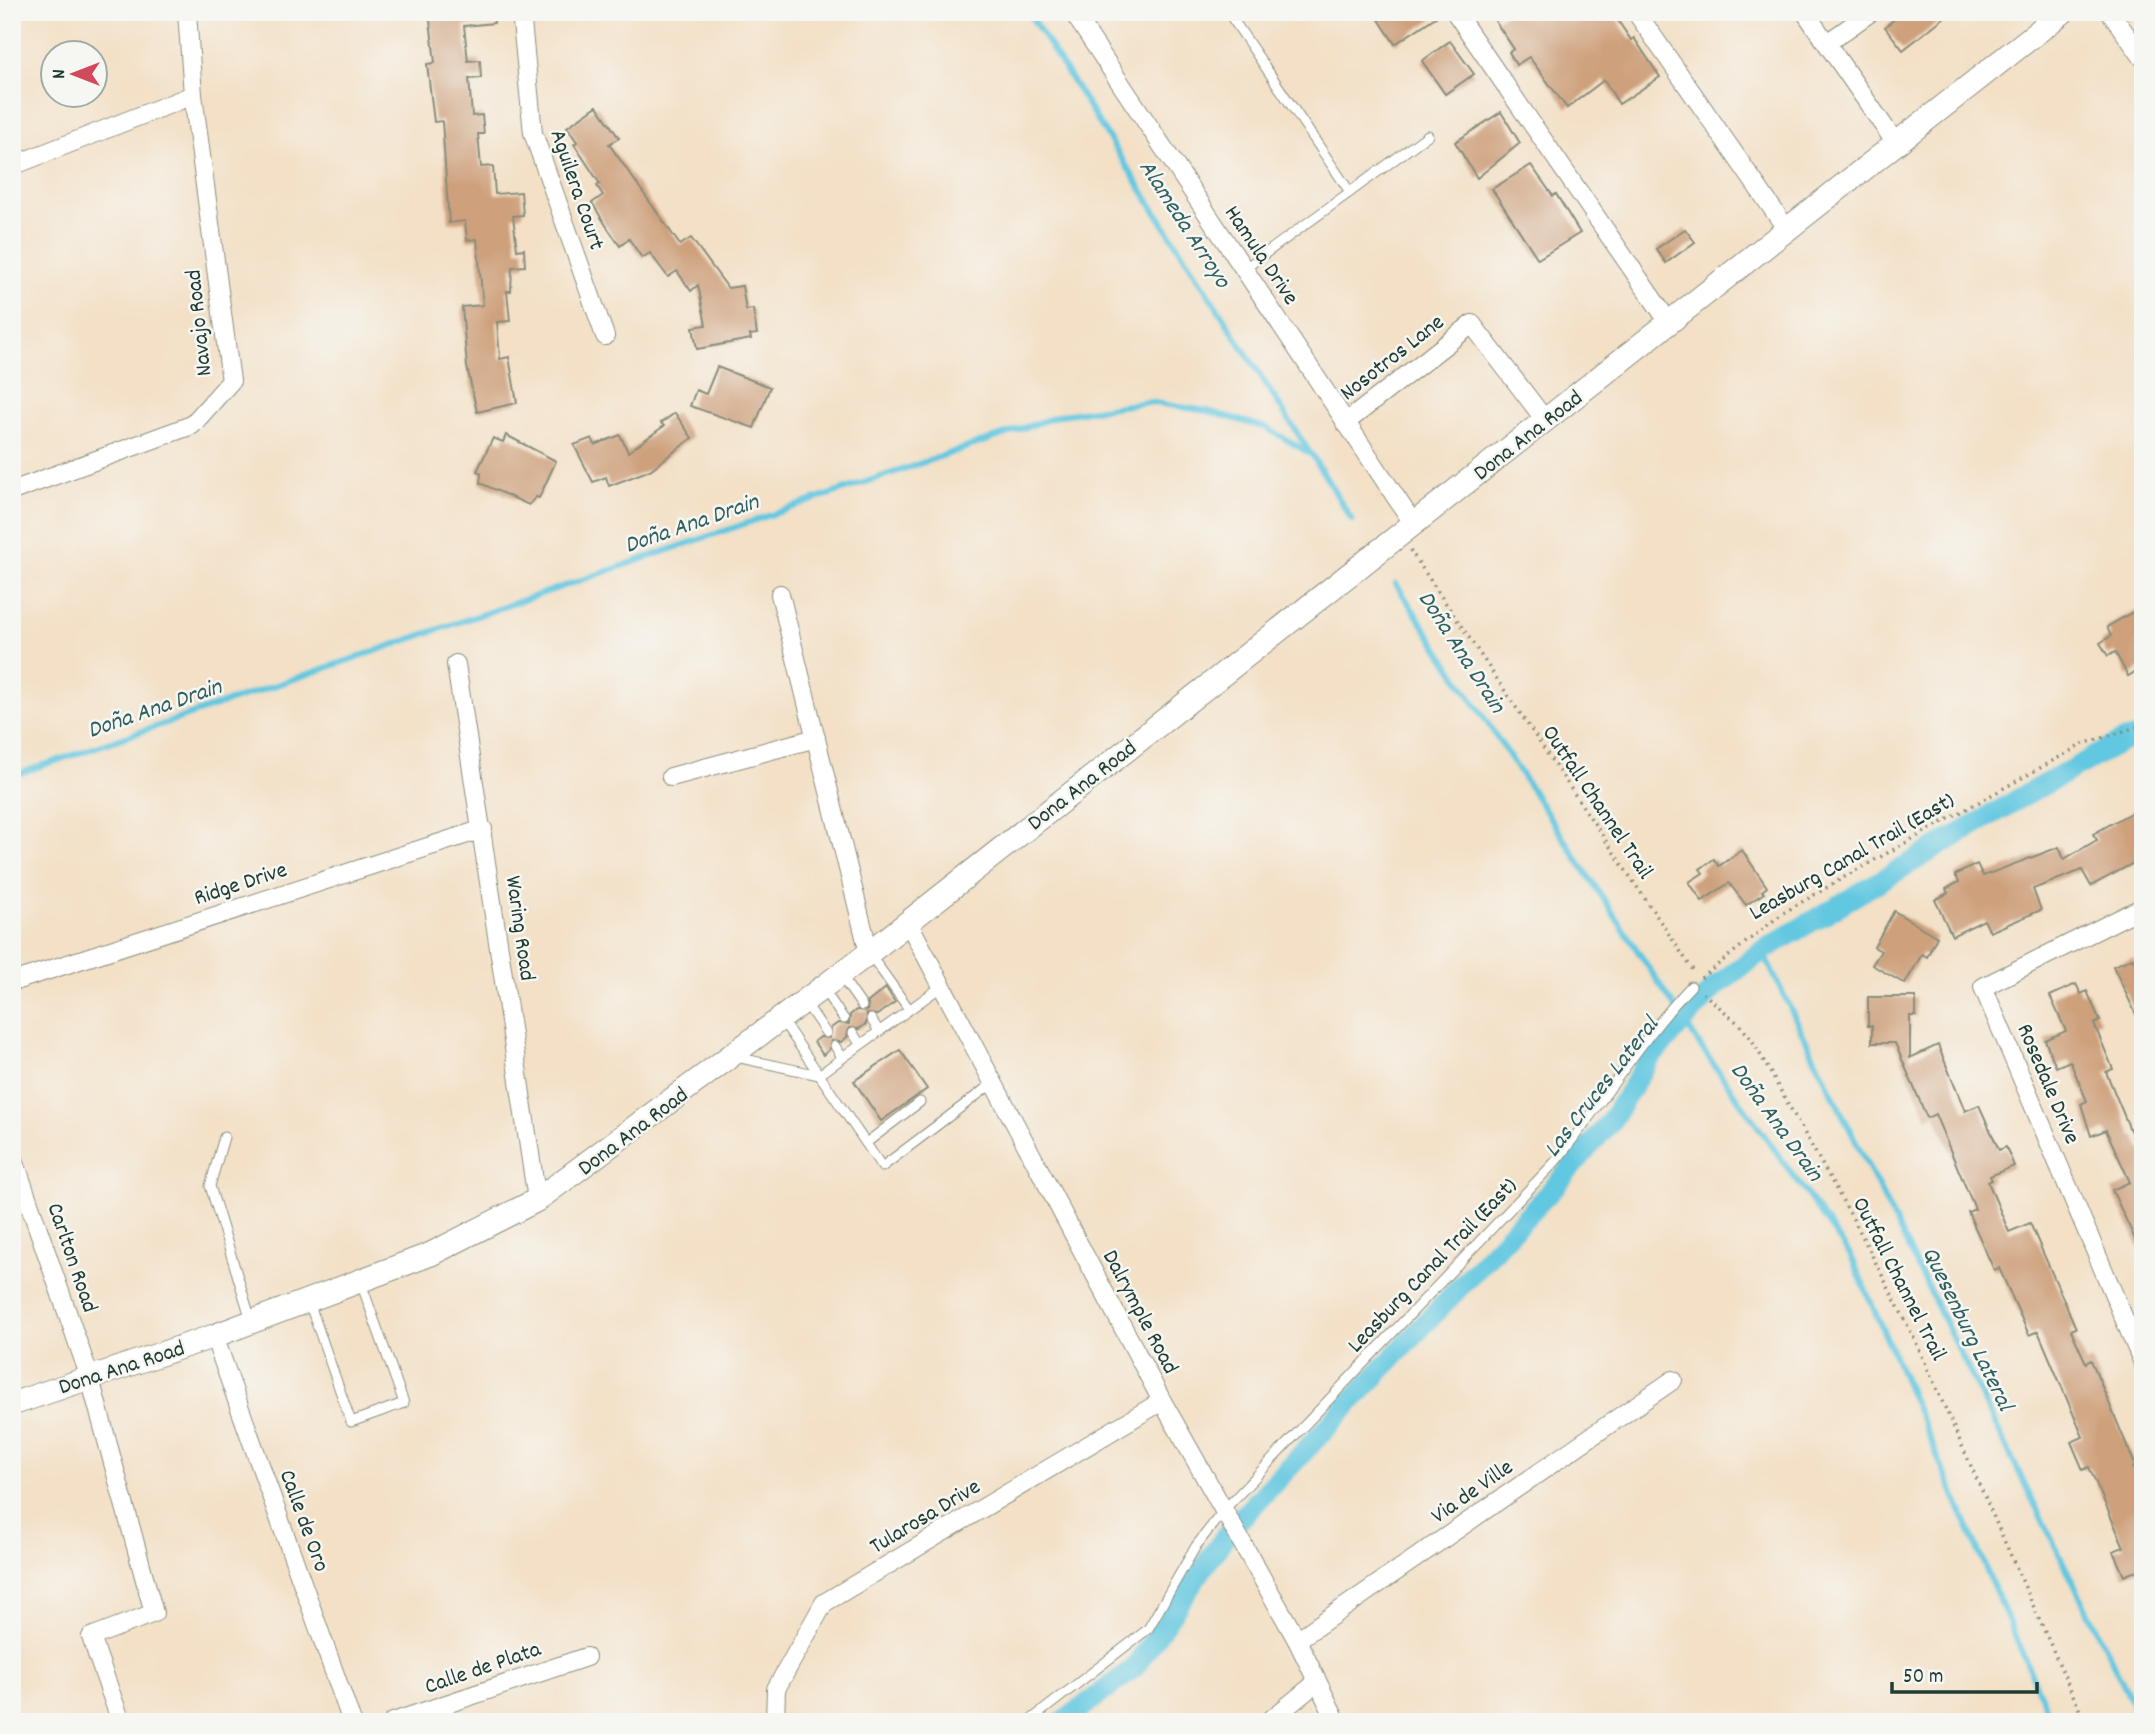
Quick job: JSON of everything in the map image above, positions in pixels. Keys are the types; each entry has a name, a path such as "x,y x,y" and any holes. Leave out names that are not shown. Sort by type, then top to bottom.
{"street":[{"name":"Navajo Road","path":"12,491 191,425 231,381 193,95 187,12"},
{"name":"Aguilera Court","path":"521,12 533,133 605,336"},
{"name":"Hamula Drive","path":"1073,12 1345,423 1406,529"},
{"path":"1455,12 1670,324"},
{"path":"1636,12 1788,231"},
{"path":"1805,12 1897,145"},
{"path":"1827,43 1871,12"},
{"name":"Dona Ana Road","path":"12,1404 89,1375 214,1336 431,1254 537,1200 869,953 2063,12"},
{"path":"2110,12 2143,58"},
{"path":"12,166 193,95"},
{"name":"Nosotros Lane","path":"1345,423 1472,324 1545,420"},
{"path":"780,594 869,953"},
{"name":"Waring Road","path":"456,664 537,1200"},
{"path":"671,777 816,738"},
{"name":"Ridge Drive","path":"12,982 483,830"},
{"name":"Rosedale Drive","path":"2143,907 1983,987 2143,1363"},
{"name":"Dalrymple Road","path":"908,922 1162,1401 1297,1640 1337,1722"},
{"name":"Carlton Road","path":"12,1154 89,1375 154,1613 91,1637 121,1722"},
{"name":"Calle de Oro","path":"214,1336 352,1722"},
{"name":"Via de Ville","path":"1297,1640 1673,1380"},
{"name":"Tularosa Drive","path":"775,1722 776,1689 824,1603 1162,1401"},
{"name":"Calle de Plata","path":"393,1722 586,1657"},
{"path":"1268,1722 1316,1683"}],"lane":[{"path":"1228,12 1350,192"},
{"path":"1244,269 1428,135"},
{"path":"869,953 909,1009"},
{"path":"831,981 862,1006"},
{"path":"831,981 844,1019"},
{"name":"Leasburg Canal Trail (East)","path":"1028,1722 1148,1629 1196,1546 1224,1510 1555,1162 1598,1109 1655,1024 1694,983"},
{"path":"819,1075 942,986"},
{"path":"804,1001 826,1033"},
{"path":"780,1019 882,1167 993,1083"},
{"path":"871,1019 879,1031"},
{"path":"853,1033 860,1044"},
{"path":"835,1046 842,1057"},
{"path":"731,1055 819,1075"},
{"path":"866,1143 919,1102"},
{"path":"224,1137 210,1186 251,1322"},
{"path":"309,1300 351,1422 404,1403 360,1281"}],"path":[{"name":"Outfall Channel Trail","path":"1406,529 1659,923 1687,960 1694,983 1709,1001 1739,1024 1752,1041 1879,1267 1914,1338 2085,1722"},
{"name":"Leasburg Canal Trail (East)","path":"1694,983 1783,913 1855,871 2083,744 2143,725"}],"building":[{"path":"429,12 493,12 494,23 464,26 468,61 480,60 481,78 469,79 472,116 482,115 484,134 478,134 481,167 493,166 495,194 521,192 523,215 513,216 517,250 524,249 525,266 512,267 511,291 507,291 510,321 497,322 500,359 509,357 517,403 477,412 467,367 462,307 483,305 477,239 467,240 465,221 449,223 442,121 434,122 427,64 435,63"},
{"path":"1374,12 1443,12 1395,44"},
{"path":"1508,12 1612,12 1631,40 1634,38 1660,77 1619,104 1604,80 1567,108 1529,57 1516,65 1509,52 1514,49 1495,21"},
{"path":"1903,12 1951,12 1903,50 1885,27"},
{"path":"1450,41 1474,74 1445,94 1422,61"},
{"path":"597,106 619,138 609,144 680,245 691,238 728,288 742,286 746,310 753,309 757,334 750,335 751,339 697,349 693,327 706,325 698,285 691,291 677,271 668,277 650,253 642,258 629,239 620,246 609,230 592,203 603,195 597,186 600,184 574,144 577,142 567,127"},
{"path":"1501,112 1520,143 1477,178 1455,142"},
{"path":"1531,165 1553,196 1556,194 1580,233 1538,259 1492,189"},
{"path":"1685,229 1695,242 1666,263 1656,249"},
{"path":"717,367 770,387 754,428 690,406 696,390 706,394"},
{"path":"675,413 692,438 650,470 609,486 606,477 593,482 574,445 592,438 595,445 620,435 628,452 664,426 661,423"},
{"path":"506,435 556,461 539,498 536,497 529,505 480,483 481,473 477,471 493,438 503,442"},
{"path":"2143,606 2143,667 2128,676 2115,652 2108,656 2100,643 2111,636 2107,627"},
{"path":"2143,806 2143,858 2091,886 2082,870 2033,889 2041,910 1990,932 1984,920 1952,936 1935,900 1948,893 1946,889 1959,882 1955,875 1977,864 1983,876 2059,847 2064,859 2097,840 2093,834"},
{"path":"1742,850 1767,887 1762,891 1764,893 1746,905 1729,883 1702,901 1689,882 1703,873 1700,869 1714,859 1719,866"},
{"path":"1894,911 1937,937 1927,957 1922,954 1905,984 1872,965 1881,951 1874,947"},
{"path":"2133,958 2139,971 2143,969 2143,1029 2113,966"},
{"path":"2076,984 2081,994 2087,991 2100,1021 2094,1024 2113,1069 2106,1072 2133,1137 2135,1136 2143,1153 2143,1256 2112,1190 2130,1182 2106,1130 2091,1136 2081,1104 2087,1101 2070,1061 2056,1067 2045,1040 2066,1031 2050,996"},
{"path":"886,988 895,1002 877,1015 867,1014 866,1024 859,1029 849,1028 847,1037 841,1042 831,1041 829,1050 823,1055 814,1042 820,1037 830,1038 831,1028 838,1023 849,1024 850,1015 856,1010 867,1011 868,1002"},
{"path":"1868,997 1916,997 1916,1016 1910,1016 1910,1058 1938,1045 1965,1111 1979,1105 1999,1150 2006,1147 2014,1166 1990,1176 1992,1180 1988,1182 2009,1232 2030,1223 2076,1328 2071,1330 2086,1363 2091,1360 2136,1467 2133,1468 2143,1492 2143,1568 2124,1576 2113,1551 2124,1547 2089,1467 2083,1470 2071,1442 2083,1437 2038,1331 2029,1335 1999,1268 1994,1270 1968,1212 1975,1209 1935,1114 1927,1118 1895,1043 1872,1043 1872,1026 1868,1026"},
{"path":"900,1050 927,1089 881,1121 854,1081"}],"waterway":[{"name":"Alameda Arroyo","path":"1028,12 1310,453"},
{"name":"Doña Ana Drain","path":"12,776 1061,415 1148,402 1207,411 1267,428 1312,455 1352,520"},
{"name":"Doña Ana Drain","path":"1396,584 1701,1047 1851,1256 2052,1722"},
{"name":"Las Cruces Lateral","path":"1242,1517 1557,1184 1611,1121 1649,1059 1715,987 1762,951 2020,798 2123,741 2143,737"},
{"name":"Quesenburg Lateral","path":"1762,951 2142,1722"},
{"name":"Las Cruces Lateral","path":"1063,1722 1134,1668 1226,1535"}]}
